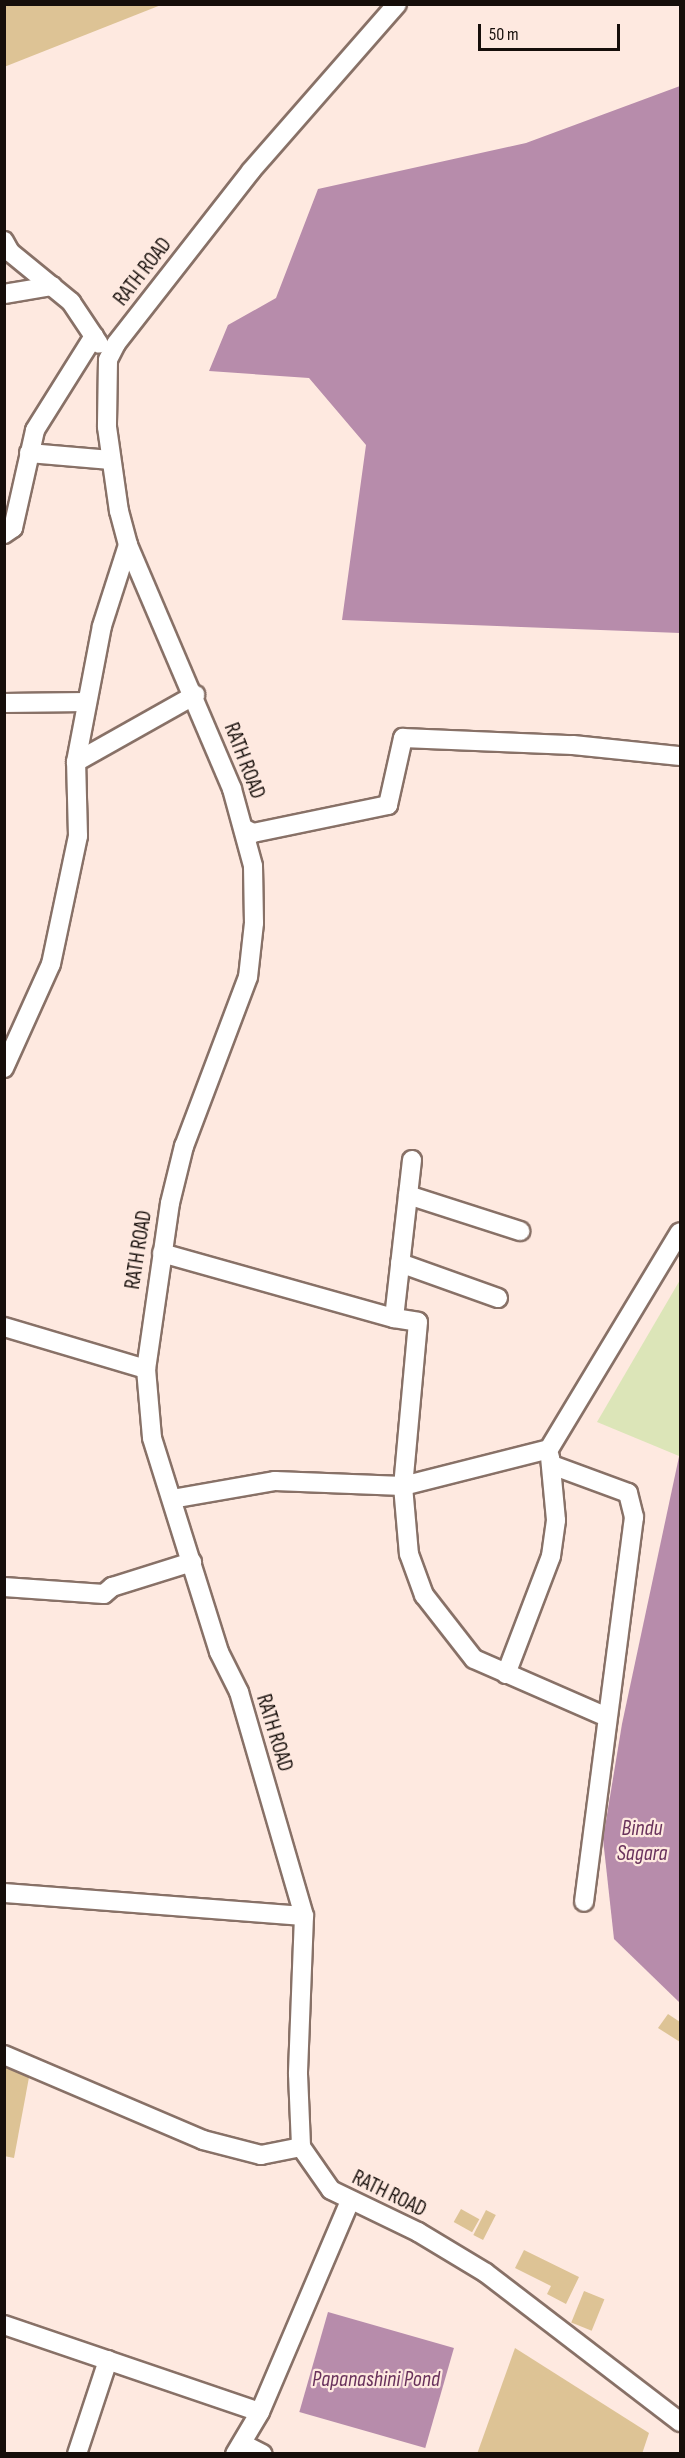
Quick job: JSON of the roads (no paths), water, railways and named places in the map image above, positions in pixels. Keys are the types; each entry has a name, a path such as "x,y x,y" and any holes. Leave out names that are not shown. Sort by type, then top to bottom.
{"street":[{"name":"RATH ROAD","path":"398,4 250,171 116,344 108,360 105,382 111,460 128,545 195,695 245,829 253,866 254,923 248,976 184,1146 162,1253 146,1369 152,1438 219,1652 239,1692 304,1916 298,2074 301,2147 331,2190 418,2232 486,2273 681,2422"},
{"path":"4,241 10,252 71,302 108,360"},
{"path":"4,294 52,286"},
{"path":"4,534 13,528 35,430 94,336"},
{"path":"29,453 111,460"},
{"path":"4,1068 51,964 78,836 76,762 87,702 102,626 128,545"},
{"path":"76,762 195,695"},
{"path":"4,703 87,702"},
{"path":"245,829 253,833 388,805 403,738 573,745 681,756"},
{"path":"394,1318 412,1160"},
{"path":"408,1195 520,1231"},
{"path":"506,1674 551,1556 556,1520 551,1457 681,1232"},
{"path":"162,1253 394,1318 418,1322 403,1486 409,1554 424,1595 474,1659 607,1717"},
{"path":"400,1263 498,1298"},
{"path":"4,1327 146,1369"},
{"path":"172,1499 275,1481 403,1486 551,1457 615,1486 633,1501 634,1517 584,1902"},
{"path":"4,1587 104,1594 112,1587 192,1562"},
{"path":"4,1893 304,1916"},
{"path":"4,2055 203,2140 261,2155 301,2147"},
{"path":"263,2454 239,2449 260,2412 350,2201"},
{"path":"4,2325 260,2412"},
{"path":"77,2454 108,2360"}],"water":[{"path":"680,86 680,633 342,620 366,445 309,378 209,371 228,325 276,298 318,189 526,143"},
{"name":"Bindu Sagara","path":"680,1452 680,2003 614,1939 603,1839 622,1724"},
{"name":"Papanashini Pond","path":"328,2312 454,2348 425,2448 299,2412"}]}
